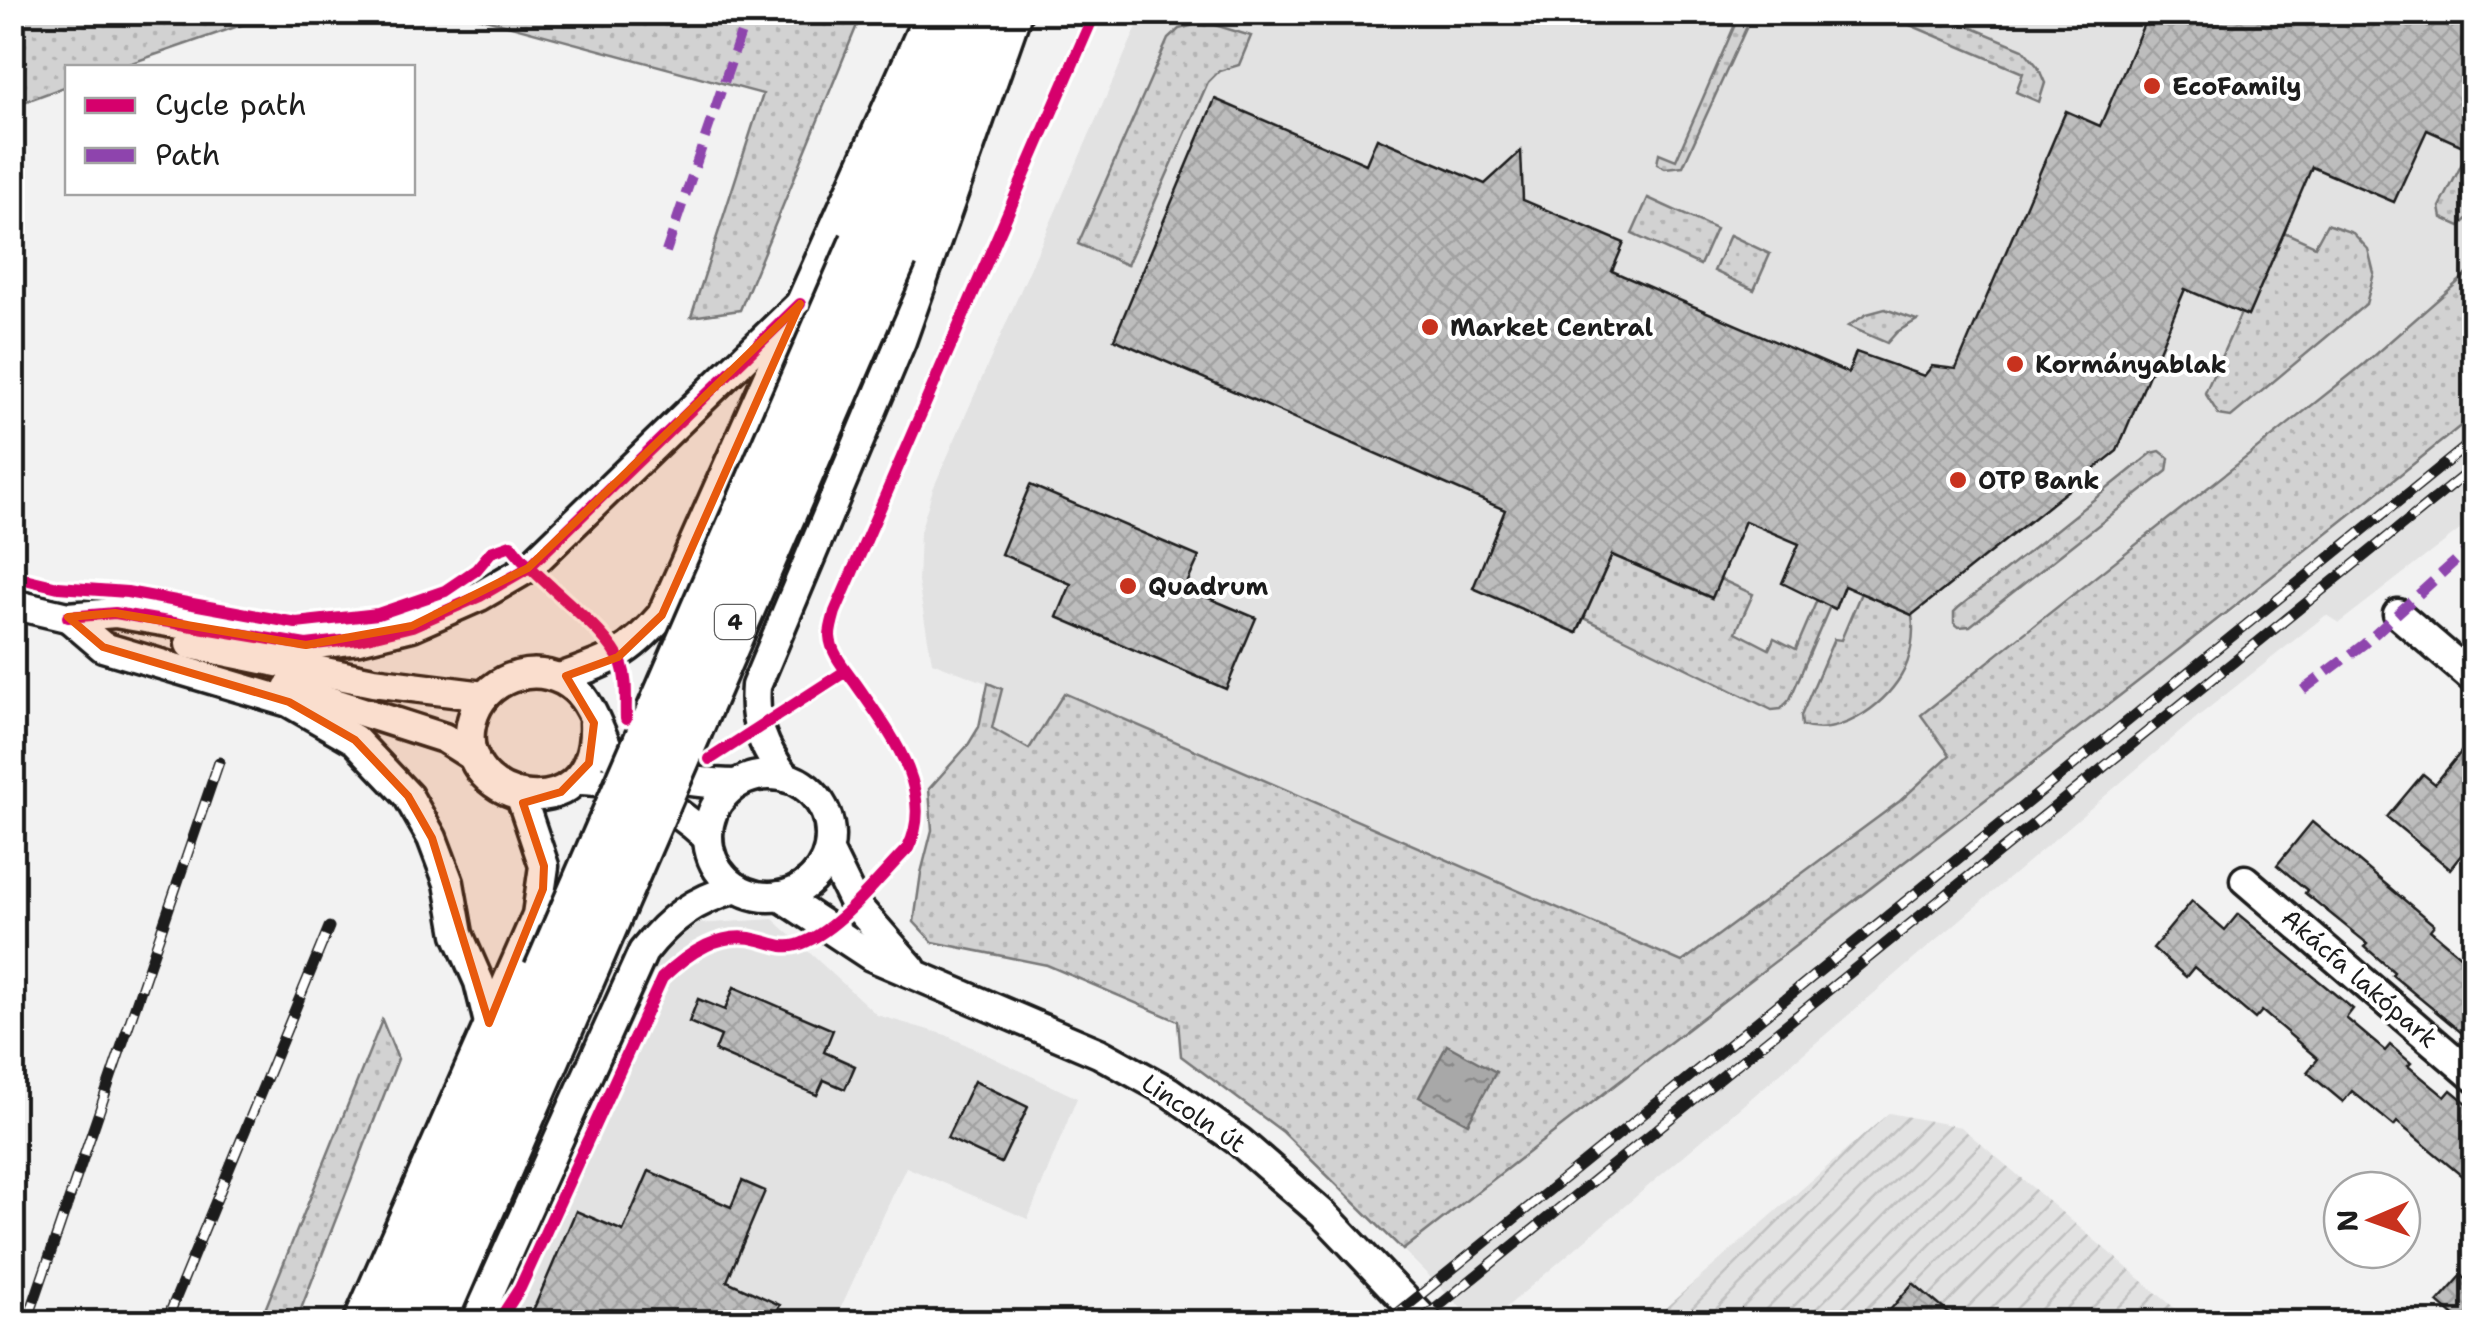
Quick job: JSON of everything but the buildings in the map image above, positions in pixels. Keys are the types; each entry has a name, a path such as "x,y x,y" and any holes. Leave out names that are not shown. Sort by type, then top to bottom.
{"main road":[{"name":"4","path":"878,250 958,12"},
{"name":"4","path":"432,1322 562,980 878,250 995,12"},
{"name":"4","path":"394,1322 562,980"}],"street":[{"path":"560,678 618,657 640,641 662,616 930,12"},
{"path":"785,777 768,754 757,729 756,686 900,342 1017,12"},
{"path":"68,617 115,613 306,645 360,640 412,626 480,596 528,568 800,304"},
{"path":"12,604 373,682 484,696"},
{"path":"2398,614 2474,679"},
{"path":"68,617 444,738 474,757"},
{"path":"68,617 103,647 289,702 354,740 408,796 432,838 449,883 458,934 478,982 489,1023"},
{"path":"594,724 595,744 590,763 578,780 551,795 521,797 501,789 485,776 474,757 472,725 484,696 499,682 518,674 540,673 560,678 588,705 612,755 658,776 688,783 736,784 768,774 800,782 816,796 827,816 828,852 818,872 802,888 780,896 751,894 722,875 712,858 708,838 716,807 736,784"},
{"path":"578,780 606,779 648,796 690,820 708,838"},
{"path":"358,1322 537,915 544,866 521,797"},
{"name":"Lincoln út","path":"828,852 854,902 915,973"},
{"name":"Akácfa lakópark","path":"2245,880 2474,1076"},
{"path":"476,1322 643,952 667,922 702,900 737,888"},
{"name":"Lincoln út","path":"780,896 871,956 1099,1052 1168,1091 1240,1142 1324,1215 1426,1322"}],"highlighted area":[{"path":"800,304 662,615 618,657 566,676 594,723 589,763 561,792 523,803 544,866 543,889 489,1023 432,838 408,796 355,740 289,702 103,647 68,617 115,613 306,645 412,626 528,568"}],"shaded area":[{"path":"13,12 276,13 126,65 65,65 65,87 13,106"},
{"path":"463,13 862,13 740,310 691,317 763,94"},
{"path":"1143,13 2474,13 2474,268 2364,364 1922,715 1951,755 1900,801 1682,963 1064,693 1029,749 991,728 1002,689 932,662 918,582 920,532 933,489"},
{"path":"1740,13 1753,13 1683,166 1665,168 1657,164 1659,153 1676,160"},
{"path":"1882,13 1937,13 2023,49 2045,83 2039,102 2016,92 2023,73"},
{"path":"1205,22 1251,36 1239,65 1219,71 1208,82 1127,265 1078,244 1168,39 1179,29"},
{"path":"2474,140 2474,213 2460,226 2442,218 2440,207"},
{"path":"1648,198 1716,229 1700,265 1632,234"},
{"path":"2327,224 2353,233 2368,249 2374,273 2366,304 2231,417 2219,415 2205,393 2241,313 2248,315 2284,232 2315,246"},
{"path":"1730,235 1770,254 1754,290 1714,271"},
{"path":"2474,268 2474,415 2209,626 1403,1250 1283,1132 1181,1056 1178,1021 1047,965 933,942 914,922 932,830 929,789 979,727 988,683 1002,689 992,728 1029,749 1064,693 1682,962 1900,801 1950,755 1921,715 2364,364"},
{"path":"1885,309 1917,320 1887,343 1848,326 1867,314"},
{"path":"2474,415 2474,519 2339,623 2326,615 2201,714 1489,1322 1475,1322 1403,1250 1715,1004 2242,603"},
{"path":"2160,451 2169,458 2167,471 1970,626 1959,627 1954,623 1958,608 2152,453"},
{"path":"1612,555 1711,598 1720,579 1753,594 1736,632 1769,649 1774,638 1796,649 1817,600 1830,606 1790,699 1781,709 1772,710 1584,618"},
{"path":"1861,593 1912,615 1911,647 1904,670 1883,699 1858,717 1830,728 1802,726 1801,716 1834,639 1841,640"},
{"path":"773,919 877,1015 946,1035 1077,1098 1028,1219 906,1167 834,1322 493,1322 664,946 697,924"},
{"path":"382,1020 398,1059 296,1322 260,1322"},
{"path":"1889,1113 1961,1127 2191,1322 1649,1322"}],"water":[{"path":"1447,1045 1496,1072 1468,1123 1419,1097"}],"railway":[{"path":"1387,1322 2474,440"},
{"path":"1419,1322 2474,467"},
{"path":"27,1322 219,762"},
{"path":"166,1322 329,927"}],"marked path":[{"path":"666,252 748,12"},
{"path":"2303,690 2364,644 2474,544"}],"cycle path":[{"path":"498,1322 520,1288 662,978 694,952 719,941 745,937 787,946 812,939 842,917 908,848 917,805 913,783 882,721 836,655 830,636 832,624 1095,12"},
{"path":"68,617 115,613 306,645 359,639 412,626 480,596 528,568 800,304"},
{"path":"12,576 58,587 127,592 296,623 378,614 445,591 476,570 491,552 511,545 614,651 625,678 626,719"},
{"path":"710,759 846,671"}],"place":[{"name":"EcoFamily","path":"2152,86"},
{"name":"Market Central","path":"1430,327"},
{"name":"Kormányablak","path":"2015,364"},
{"name":"OTP Bank","path":"1958,480"},
{"name":"Quadrum","path":"1128,586"}]}
